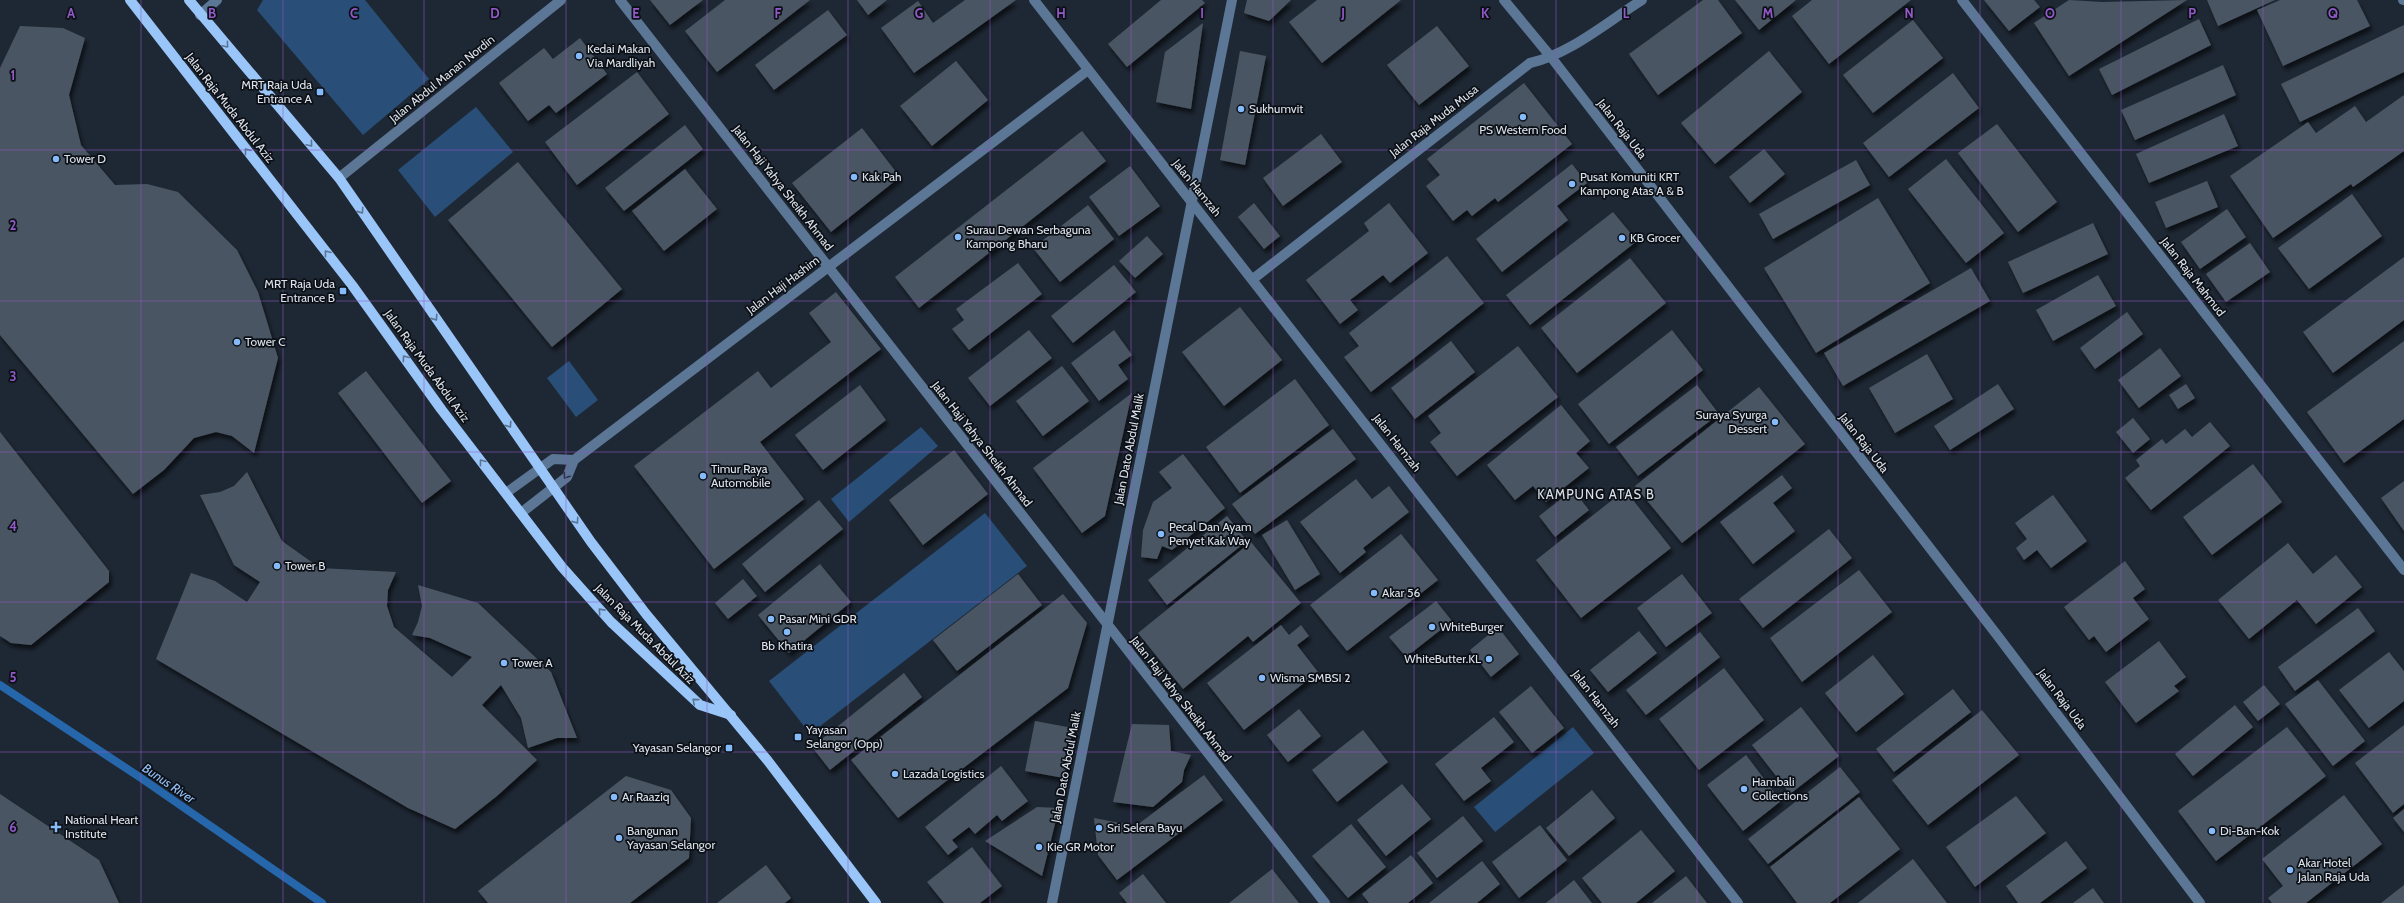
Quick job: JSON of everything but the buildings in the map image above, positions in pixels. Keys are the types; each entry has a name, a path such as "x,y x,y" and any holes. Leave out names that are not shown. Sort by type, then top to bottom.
{"main road":[{"name":"Jalan Raja Muda Abdul Aziz","path":"130,0 352,285 441,409 562,567 611,622 700,705 731,715"},
{"name":"Jalan Raja Muda Abdul Aziz","path":"189,0 200,15 339,178 554,489 646,614 731,715 876,903"}],"street":[{"path":"200,15 217,0"},
{"name":"Jalan Abdul Manan Nordin","path":"339,178 561,0"},
{"name":"Jalan Haji Yahya Sheikh Ahmad","path":"620,0 1107,626 1325,903"},
{"name":"Jalan Hamzah","path":"1034,0 1191,204 1253,279 1738,903"},
{"name":"Jalan Dato Abdul Malik","path":"1052,903 1232,0"},
{"name":"Jalan Raja Uda","path":"1504,0 1551,57 1997,634 2200,903"},
{"name":"Jalan Raja Muda Musa","path":"1253,279 1530,63 1551,57 1642,0"},
{"name":"Jalan Raja Mahmud","path":"1962,0 2404,570"},
{"name":"Jalan Haji Hashim","path":"574,460 1088,70"},
{"path":"506,493 553,459 574,460 567,478 521,513"}],"shaded area":[{"path":"263,0 365,0 429,79 363,135 257,10"},
{"path":"476,107 513,152 435,217 398,170"},
{"path":"569,361 598,400 576,417 547,378"},
{"path":"921,427 938,446 849,522 831,499"},
{"path":"985,513 1027,566 810,734 769,681"},
{"path":"1573,727 1594,753 1495,832 1474,807"}],"waterway":[{"name":"Bunus River","path":"0,685 141,778 322,903"}],"place":[{"name":"Kedai Makan Via Mardliyah","path":"579,56"},
{"name":"MRT Raja Uda Entrance A","path":"320,92"},
{"name":"Sukhumvit","path":"1241,109"},
{"name":"PS Western Food","path":"1523,117"},
{"name":"Tower D","path":"56,159"},
{"name":"Kak Pah","path":"854,177"},
{"name":"Pusat Komuniti KRT Kampong Atas A & B","path":"1572,184"},
{"name":"Surau Dewan Serbaguna Kampong Bharu","path":"958,237"},
{"name":"KB Grocer","path":"1622,238"},
{"name":"MRT Raja Uda Entrance B","path":"343,291"},
{"name":"Tower C","path":"237,342"},
{"name":"Suraya Syurga Dessert","path":"1775,422"},
{"name":"Timur Raya Automobile","path":"703,476"},
{"name":"Pecal Dan Ayam Penyet Kak Way","path":"1161,534"},
{"name":"Tower B","path":"277,566"},
{"name":"Akar 56","path":"1374,593"},
{"name":"Pasar Mini GDR","path":"771,619"},
{"name":"WhiteBurger","path":"1432,627"},
{"name":"Bb Khatira","path":"787,632"},
{"name":"WhiteButter.KL","path":"1489,659"},
{"name":"Tower A","path":"504,663"},
{"name":"Wisma SMBSI 2","path":"1262,678"},
{"name":"Yayasan Selangor (Opp)","path":"798,737"},
{"name":"Yayasan Selangor","path":"729,748"},
{"name":"Lazada Logistics","path":"895,774"},
{"name":"Hambali Collections","path":"1744,789"},
{"name":"Ar Raaziq","path":"614,797"},
{"name":"National Heart Institute","path":"56,827"},
{"name":"Sri Selera Bayu","path":"1099,828"},
{"name":"Di-Ban-Kok","path":"2212,831"},
{"name":"Bangunan Yayasan Selangor","path":"619,838"},
{"name":"Kie GR Motor","path":"1039,847"},
{"name":"Akar Hotel Jalan Raja Uda","path":"2290,870"}],"district":[{"name":"KAMPUNG ATAS B","path":"1596,494"}]}
